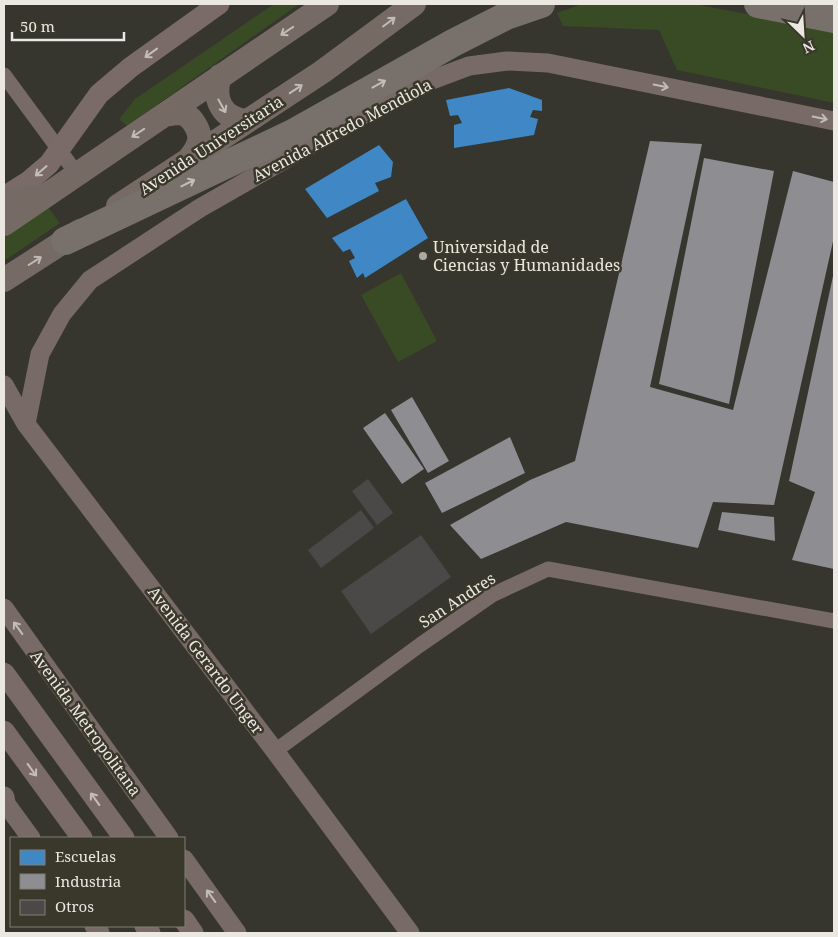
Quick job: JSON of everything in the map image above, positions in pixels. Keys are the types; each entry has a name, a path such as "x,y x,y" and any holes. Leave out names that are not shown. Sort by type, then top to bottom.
{"highway":[{"path":"65,241 292,133 453,43 506,16 541,4"},
{"path":"758,4 834,19"},
{"path":"258,149 299,138 373,109"}],"main road":[{"path":"4,199 49,164 99,94 131,67 219,4"},
{"path":"4,224 327,4"},
{"name":"Avenida Universitaria","path":"4,280 322,72 414,4"},
{"path":"220,76 217,94 223,110 235,118 247,120"},
{"path":"164,115 179,113 186,115 196,126 199,142 189,159"},
{"path":"4,199 42,198"},
{"path":"4,673 123,837"},
{"path":"4,731 81,837"},
{"path":"185,921 193,933"}],"street":[{"name":"Avenida Alfredo Mendiola","path":"26,424 40,354 62,314 90,280 200,208 420,84 469,66 507,61 548,63 834,121"},
{"path":"4,75 76,174"},
{"name":"Avenida Gerardo Unger","path":"4,385 26,424 275,751 410,933"},
{"name":"San Andres","path":"275,751 420,644 492,595 548,569 834,621"},
{"name":"Avenida Metropolitana","path":"4,608 168,837"},
{"path":"4,800 30,837"},
{"path":"185,860 237,933"}],"green space":[{"path":"274,4 299,4 127,126 119,119 135,99"},
{"path":"582,4 695,4 834,31 834,103 677,70 659,30 563,26 557,13"},
{"path":"44,202 60,223 4,261 4,229"},
{"path":"401,273 437,341 398,362 361,295"}],"building: Escuelas":[{"path":"509,88 542,100 542,111 533,110 530,117 538,119 534,135 454,148 454,125 462,123 458,115 450,116 446,100"},
{"path":"379,145 393,162 391,177 375,183 379,191 327,218 305,189"},
{"path":"406,199 428,238 365,278 363,273 357,278 349,261 355,258 350,249 343,252 332,238"}],"building: Industria":[{"path":"650,141 702,144 650,387 733,410 793,171 834,182 834,237 774,505 713,502 698,548 566,522 481,559 450,525 530,480 575,461"},
{"path":"704,158 774,171 729,404 659,384"},
{"path":"833,276 834,569 792,560 815,492 789,481"},
{"path":"412,397 449,461 428,473 391,410"},
{"path":"385,413 424,469 402,484 363,428"},
{"path":"510,437 525,473 442,513 425,483"},
{"path":"722,512 774,517 775,541 718,530"}],"building: Otros":[{"path":"368,479 393,513 377,525 352,491"},
{"path":"361,510 374,528 321,568 308,550"},
{"path":"421,535 451,577 371,634 341,591"}],"place":[{"name":"Universidad de Ciencias y Humanidades","path":"423,256"}]}
